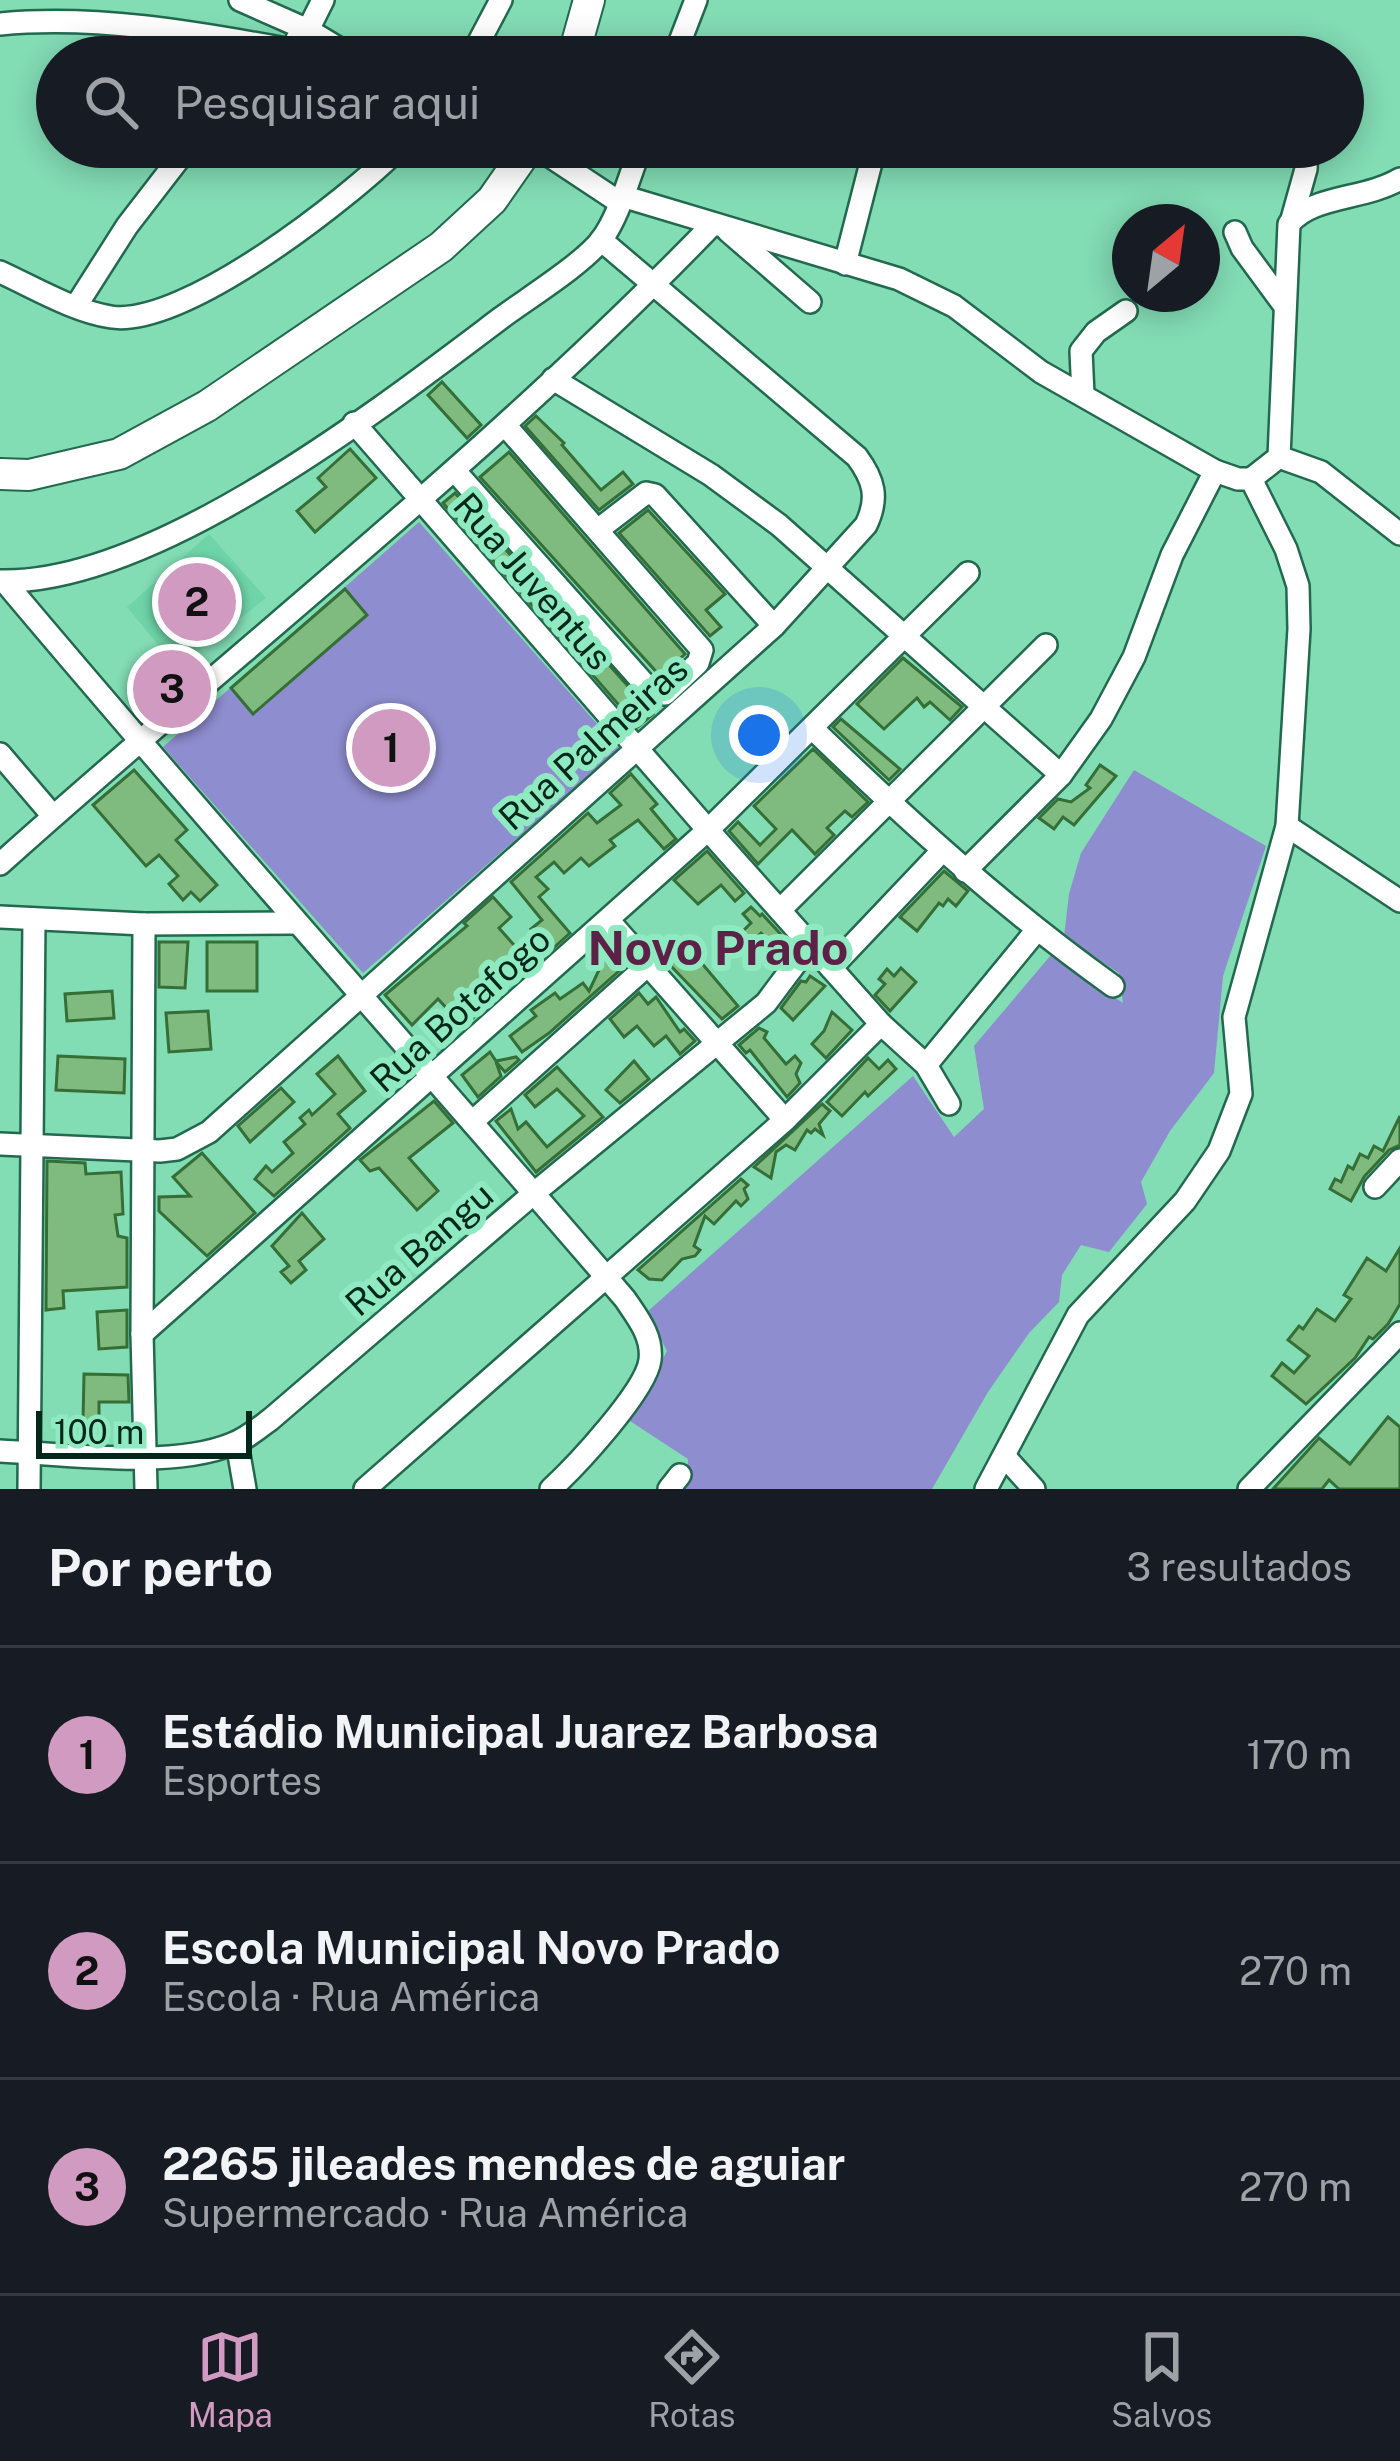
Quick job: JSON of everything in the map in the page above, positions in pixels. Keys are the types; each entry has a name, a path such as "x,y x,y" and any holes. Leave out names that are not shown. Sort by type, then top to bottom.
{"highway":[{"path":"579,36 589,0"},
{"path":"0,474 29,475 119,454 207,406 441,247 492,200 516,168"}],"street":[{"path":"240,0 318,36"},
{"path":"301,36 322,0"},
{"path":"482,36 501,0"},
{"path":"682,36 696,0"},
{"path":"0,24 94,24 206,36"},
{"path":"76,306 172,168"},
{"path":"0,272 76,306 111,316 135,317 165,309 334,207 377,168"},
{"path":"568,168 620,199 899,279 954,306 1041,372 1215,471 1251,479 1279,457"},
{"path":"3,582 49,579 139,550 253,490 460,350 602,240 632,168"},
{"path":"845,264 870,168"},
{"path":"1279,457 1286,237 1306,168"},
{"path":"1292,220 1304,209 1358,197 1400,179"},
{"path":"0,864 505,425 718,225"},
{"path":"718,225 810,302"},
{"path":"1235,232 1283,305"},
{"name":"Rua Palmeiras","path":"0,1144 177,1149 209,1132 774,626 854,542 872,512 871,476 856,457 602,240"},
{"path":"1083,395 1081,351 1096,332 1125,312"},
{"path":"554,379 711,475 779,525 1061,775"},
{"name":"Rua Juventus","path":"354,423 802,936 881,1024 926,1065 949,1104"},
{"path":"454,470 649,689 665,694 698,663 702,650 505,425"},
{"path":"1279,457 1321,472 1400,534"},
{"path":"965,871 1061,775 1101,719 1123,678 1168,564 1215,471"},
{"path":"986,1489 1078,1315 1184,1201 1227,1133 1241,1094 1234,1036 1237,997 1287,826 1298,667 1298,586 1275,522 1251,479"},
{"path":"599,530 646,493 655,495 774,626"},
{"name":"Rua Botafogo","path":"142,1334 708,830 968,573"},
{"path":"3,582 607,1278 643,1326 650,1344 644,1378 596,1442 551,1489"},
{"path":"780,910 1046,645"},
{"path":"813,729 965,871 1036,931 1113,986"},
{"path":"0,754 53,816"},
{"path":"1287,826 1400,901"},
{"path":"831,968 942,851"},
{"path":"0,917 144,924 295,923"},
{"path":"29,1489 34,919"},
{"path":"609,920 785,1120"},
{"path":"144,924 146,1489"},
{"path":"926,1065 1036,931"},
{"name":"Rua Bangu","path":"0,1451 145,1458 237,1443 781,988 799,959 802,936"},
{"path":"472,1122 648,965"},
{"path":"365,1489 785,1120 881,1024"},
{"path":"1375,1186 1400,1160"},
{"path":"1249,1489 1400,1333"},
{"path":"237,1443 245,1489"},
{"path":"1006,1458 1034,1489"}],"shaded area":[{"path":"419,522 619,749 363,973 163,747"},
{"path":"209,534 266,598 177,668 127,607"},
{"path":"1134,770 1266,846 1223,976 1214,1073 1170,1131 1141,1182 1147,1204 1109,1252 1081,1245 1062,1275 1059,1302 1029,1333 988,1392 932,1489 683,1489 688,1459 630,1421 667,1351 647,1312 913,1076 954,1137 984,1109 974,1046 1051,955 1123,1003 1119,973 1064,937 1069,894 1081,853"}],"building":[{"path":"442,382 481,425 467,438 428,395"},
{"path":"536,416 601,490 623,472 633,484 599,510 525,426"},
{"path":"350,449 376,478 315,532 297,511 326,487 318,478"},
{"path":"509,452 685,654 661,677 480,477"},
{"path":"455,493 653,714 638,727 443,503"},
{"path":"648,510 725,594 706,610 721,627 710,636 619,533"},
{"path":"345,589 367,615 253,714 231,688"},
{"path":"903,658 962,707 950,720 930,702 924,707 917,698 884,729 857,704"},
{"path":"841,719 900,769 889,780 833,727"},
{"path":"813,749 868,802 852,817 845,811 827,828 834,835 815,854 792,830 758,864 729,831 738,822 760,845 776,829 754,806"},
{"path":"1100,765 1116,776 1074,825 1063,817 1054,829 1039,818 1058,799 1071,802 1090,788 1086,785"},
{"path":"134,770 187,830 176,840 217,885 200,901 191,892 183,900 169,884 178,876 159,855 146,866 93,805"},
{"path":"631,774 657,804 651,809 676,839 664,849 638,820 610,840 615,846 589,866 581,858 564,873 554,862 536,877 548,889 539,897 570,933 550,951 531,929 542,920 511,882 588,813 597,823 621,805 610,793"},
{"path":"707,851 744,893 735,901 721,885 698,904 674,880"},
{"path":"944,871 968,891 956,906 948,899 943,906 939,903 917,931 900,917"},
{"path":"493,897 511,917 499,928 521,953 517,956 528,970 516,981 500,964 480,981 494,997 464,1027 438,999 412,1025 385,995 467,926 464,923"},
{"path":"751,907 787,941 783,955 761,933 743,951 733,941 751,923 743,914"},
{"path":"606,941 623,960 615,966 619,971 522,1052 510,1036 536,1016 531,1010 555,993 560,999 583,983 589,991 600,968 590,955"},
{"path":"159,942 188,942 185,988 159,987"},
{"path":"207,942 257,942 257,991 207,991"},
{"path":"688,947 738,1006 722,1019 668,963"},
{"path":"901,968 916,982 890,1011 875,995 885,984 879,979 887,969 894,976"},
{"path":"810,976 825,986 793,1020 781,1008"},
{"path":"112,991 114,1018 67,1021 65,994"},
{"path":"639,993 648,1004 656,997 680,1032 684,1029 695,1041 680,1054 666,1036 654,1046 637,1026 624,1037 610,1019"},
{"path":"208,1011 211,1049 169,1052 166,1013"},
{"path":"832,1012 852,1030 826,1058 812,1044"},
{"path":"759,1028 767,1032 764,1038 786,1064 795,1056 801,1063 796,1074 800,1083 787,1097 750,1050 746,1053 739,1045"},
{"path":"490,1052 496,1061 519,1060 505,1072 496,1062 501,1076 478,1097 462,1075"},
{"path":"58,1056 125,1059 124,1093 56,1090"},
{"path":"338,1056 365,1091 338,1114 350,1128 274,1196 255,1179 266,1166 272,1172 293,1153 284,1142 305,1124 300,1118 309,1110 312,1115 335,1094 317,1074"},
{"path":"868,1058 879,1069 888,1060 896,1069 842,1116 827,1102"},
{"path":"634,1061 649,1079 620,1103 606,1090"},
{"path":"557,1067 603,1117 536,1172 496,1121 511,1109 518,1129 526,1122 547,1147 584,1116 557,1089 535,1107 525,1095"},
{"path":"281,1088 294,1102 250,1142 238,1126"},
{"path":"434,1101 453,1123 409,1158 438,1191 417,1210 379,1168 370,1171 360,1160"},
{"path":"822,1104 830,1111 819,1124 823,1135 807,1130 795,1150 786,1145 776,1152 771,1178 754,1167"},
{"path":"1400,1116 1400,1145 1364,1177 1351,1201 1330,1189 1335,1179 1341,1182 1348,1166 1353,1169 1360,1154 1368,1158 1374,1146 1383,1151"},
{"path":"202,1153 255,1213 207,1256 159,1211 159,1197 190,1196 173,1177"},
{"path":"47,1161 85,1163 86,1174 121,1172 123,1214 115,1215 118,1236 127,1238 127,1287 63,1291 64,1308 46,1310"},
{"path":"741,1179 748,1185 744,1189 748,1199 741,1206 736,1201 714,1224 705,1216 695,1256 682,1259 662,1280 649,1279 638,1270"},
{"path":"302,1213 324,1239 299,1261 306,1270 291,1283 281,1272 289,1266 272,1246"},
{"path":"1400,1248 1400,1304 1388,1324 1373,1339 1369,1337 1355,1358 1306,1404 1272,1376 1282,1363 1294,1373 1309,1356 1288,1340 1317,1309 1335,1321 1351,1299 1344,1295 1367,1258 1386,1271"},
{"path":"127,1310 127,1347 99,1349 97,1312"},
{"path":"84,1374 128,1375 129,1402 99,1402 99,1422 83,1422"},
{"path":"1388,1417 1400,1427 1400,1489 1339,1489 1329,1480 1322,1489 1273,1489 1319,1438 1350,1464"}],"place":[{"name":"Escola Municipal Novo Prado","path":"197,602"},
{"name":"2265 jileades mendes de aguiar","path":"172,689"},
{"name":"Estádio Municipal Juarez Barbosa","path":"391,748"}],"district":[{"name":"Novo Prado","path":"718,947"}]}
